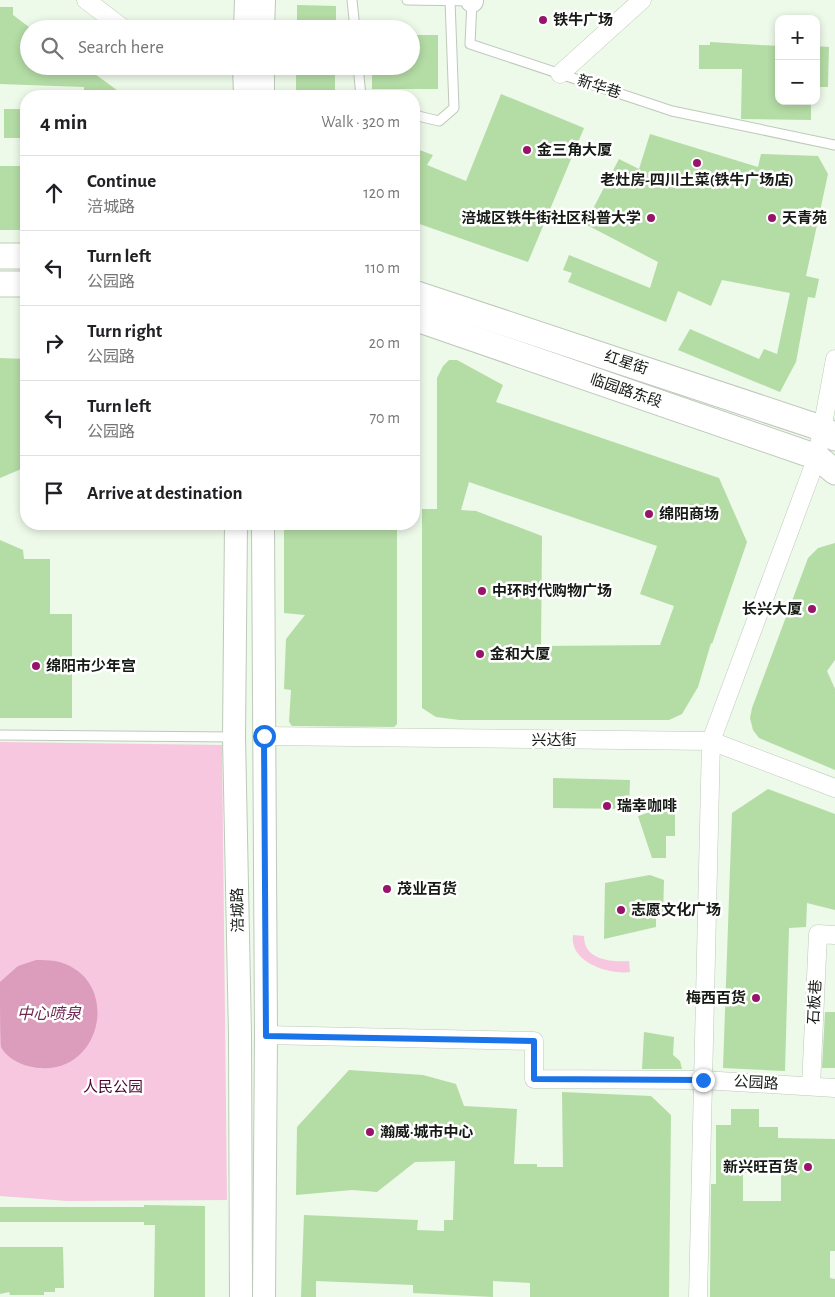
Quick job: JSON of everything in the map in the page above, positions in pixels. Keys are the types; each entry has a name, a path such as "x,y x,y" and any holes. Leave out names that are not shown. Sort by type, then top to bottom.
{"main road":[{"path":"0,256 20,256"},
{"path":"0,284 20,284"},
{"name":"红星街","path":"420,295 829,433"},
{"name":"临园路东段","path":"420,320 826,465"}],"street":[{"path":"86,0 112,20"},
{"path":"245,20 246,0"},
{"path":"263,20 264,0"},
{"path":"560,74 642,0"},
{"path":"244,75 245,90"},
{"path":"263,75 263,90"},
{"path":"698,1297 711,741 826,465 835,359"},
{"name":"涪城路","path":"236,530 234,737 240,1036 241,1297"},
{"name":"涪城路","path":"263,530 266,1036 264,1297"},
{"name":"兴达街","path":"264,736 711,741 835,788"},
{"name":"石板巷","path":"810,1086 818,934 835,935"},
{"name":"公园路","path":"266,1036 534,1041 534,1079 703,1080 835,1088"}],"lane":[{"path":"352,0 354,20"},
{"path":"408,0 465,0 454,108 439,120 420,116"},
{"name":"新华巷","path":"465,0 470,44 672,111 835,145"},
{"path":"359,75 360,90"},
{"path":"0,735 234,737"}],"green space":[{"name":"人民公园","path":"0,742 222,745 227,1200 67,1201 0,1196"},
{"path":"573,935 584,936 588,950 599,958 629,961 630,972 612,971 592,965 577,953 573,944"}],"shaded area":[{"name":"中心喷泉","path":"36,960 55,961 77,971 91,986 97,1006 96,1026 88,1045 73,1060 53,1068 24,1065 9,1056 1,1047 0,982 18,966"}],"building":[{"path":"297,5 336,6 336,20 297,20"},
{"path":"0,7 13,7 13,15 20,20 20,75 96,75 117,90 84,90 84,87 0,84"},
{"path":"420,35 438,35 438,89 372,89 372,75 420,75"},
{"path":"710,42 775,46 775,105 811,105 811,120 741,119 742,69 699,69 699,45 710,45"},
{"path":"820,46 829,47 828,87 820,87"},
{"path":"296,75 335,75 335,90 296,90"},
{"path":"501,94 584,128 528,262 420,224 420,150 433,155 427,165 466,181"},
{"path":"4,109 20,109 20,138 4,138"},
{"path":"650,134 758,167 761,154 818,156 828,174 806,276 819,279 815,298 808,297 796,362 780,392 678,350 690,329 759,359 764,349 777,354 790,293 722,280 711,306 678,291 666,322 568,282 572,273 563,270 569,255 650,288 658,262 585,224 619,159 639,169"},
{"path":"0,166 20,166 20,230 0,230"},
{"path":"0,358 20,359 20,470 0,478"},
{"path":"449,360 457,360 503,385 496,402 719,478 747,542 711,643 698,687 682,714 669,720 460,720 436,717 422,708 422,509 437,509 437,378 443,366","holes":["469,482 657,546 640,594 674,606 660,645 541,646 542,536 476,511 461,510"]},
{"path":"284,530 397,530 397,724 394,727 292,726 289,722 291,690 284,689 286,639 305,615 284,613"},
{"name":"绵阳市少年宫","path":"0,540 23,550 24,559 50,559 50,614 72,614 72,718 0,718"},
{"name":"长兴大厦","path":"835,543 835,660 827,671 835,689 835,770 759,738 753,730 750,718 752,708 808,558 818,548"},
{"path":"553,778 630,780 629,809 553,808"},
{"name":"梅西百货","path":"768,789 835,814 835,910 807,903 806,927 789,928 785,1071 723,1068 732,813"},
{"path":"653,811 675,811 675,836 666,836 666,858 652,858 638,816"},
{"path":"650,875 664,880 663,917 656,917 656,927 604,939 605,883"},
{"path":"825,1012 835,1012 835,1068 822,1068"},
{"path":"644,1032 674,1037 673,1055 680,1061 682,1069 642,1069"},
{"path":"349,1070 423,1075 456,1084 464,1106 517,1109 514,1164 537,1164 537,1167 563,1167 562,1092 651,1096 671,1115 669,1297 530,1297 530,1283 493,1281 493,1297 413,1293 413,1285 316,1281 316,1297 301,1297 304,1215 418,1220 417,1230 444,1231 444,1220 453,1220 455,1161 415,1162 377,1192 352,1190 296,1195 297,1127"},
{"path":"731,1109 759,1109 759,1127 778,1127 778,1138 835,1139 835,1251 830,1251 830,1278 835,1279 835,1297 710,1297 711,1184 716,1184 716,1125 731,1125","holes":["743,1173 781,1173 781,1201 743,1201"]},
{"path":"144,1205 205,1206 205,1297 154,1297 155,1225 144,1225 144,1222 0,1222 0,1207 144,1207"},
{"path":"0,1247 63,1247 64,1288 55,1288 55,1292 44,1292 44,1295 10,1295 9,1292 0,1294"}],"place":[{"name":"铁牛广场","path":"543,20"},
{"name":"金三角大厦","path":"527,150"},
{"name":"老灶房-四川土菜(铁牛广场店)","path":"697,163"},
{"name":"涪城区铁牛街社区科普大学","path":"651,218"},
{"name":"天青苑","path":"772,218"},
{"name":"绵阳商场","path":"649,514"},
{"name":"中环时代购物广场","path":"482,591"},
{"name":"长兴大厦","path":"812,609"},
{"name":"金和大厦","path":"480,654"},
{"name":"绵阳市少年宫","path":"36,666"},
{"name":"瑞幸咖啡","path":"607,806"},
{"name":"茂业百货","path":"387,889"},
{"name":"志愿文化广场","path":"621,910"},
{"name":"梅西百货","path":"756,998"},
{"name":"瀚威·城市中心","path":"370,1132"},
{"name":"新兴旺百货","path":"808,1167"}],"route":[{"path":"264,736 266,1036 534,1041 534,1079 703,1080"}]}
